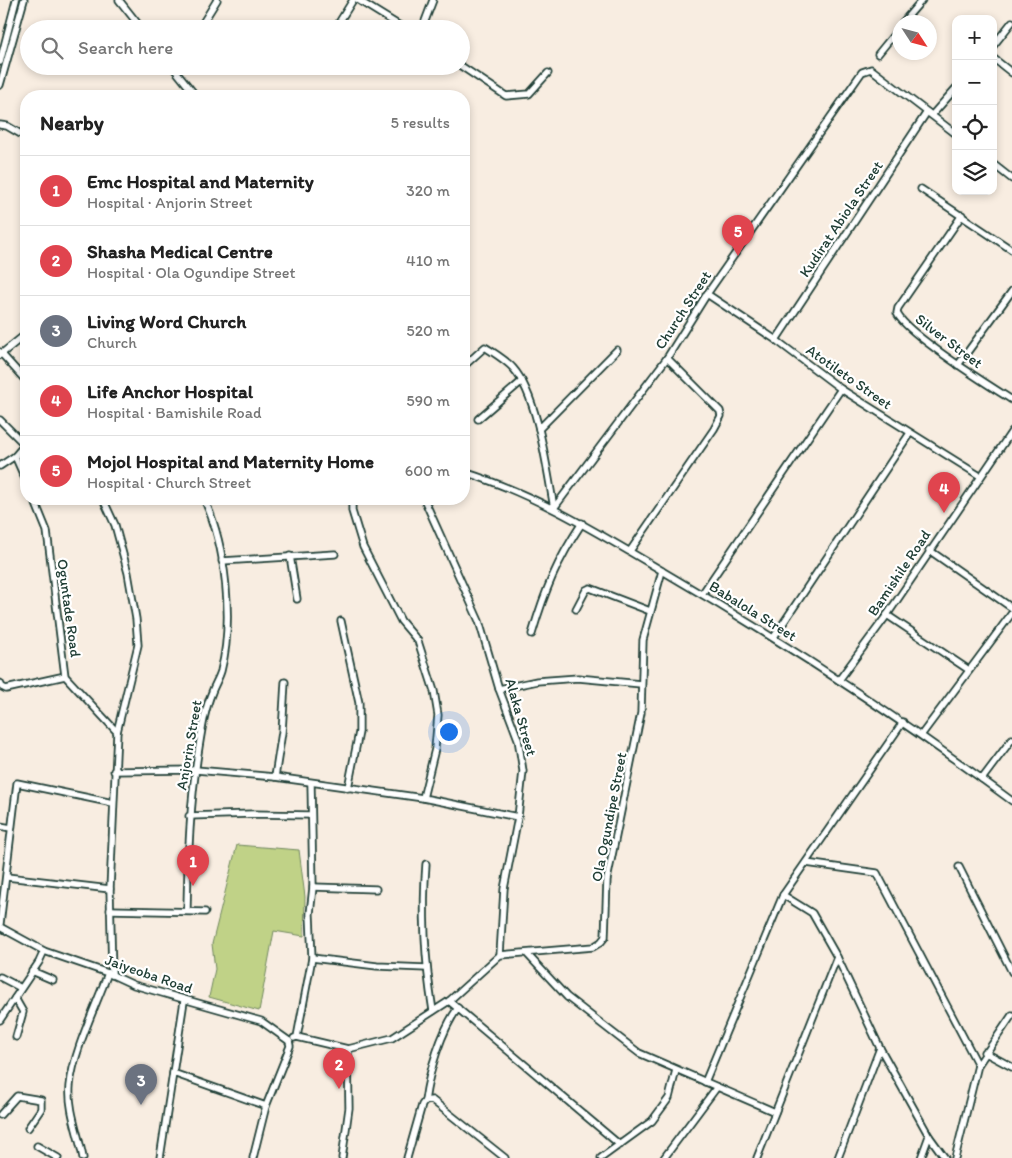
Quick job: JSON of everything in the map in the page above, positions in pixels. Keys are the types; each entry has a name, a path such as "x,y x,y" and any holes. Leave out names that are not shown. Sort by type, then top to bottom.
{"street":[{"path":"0,62 16,0"},
{"path":"0,85 24,0"},
{"path":"119,0 135,20"},
{"path":"205,20 217,0"},
{"path":"341,20 354,0"},
{"path":"358,0 390,20"},
{"path":"425,20 433,0"},
{"path":"909,15 922,0"},
{"path":"997,41 1012,22"},
{"path":"878,54 892,37"},
{"path":"996,60 1012,73"},
{"name":"Church Street","path":"554,508 667,358 707,294 862,72 872,69 930,113"},
{"path":"470,72 506,96 529,94 548,73"},
{"path":"179,75 191,90"},
{"name":"Kudirat Abiola Street","path":"776,340 930,113 952,92"},
{"path":"930,113 952,131"},
{"path":"0,126 7,126 20,134"},
{"path":"997,167 1012,179"},
{"path":"921,189 1012,250"},
{"name":"Silver Street","path":"962,215 898,308 897,313 907,326 958,365 1012,400"},
{"path":"958,365 1012,291"},
{"name":"Atotileto Street","path":"707,294 776,340 841,388 980,476"},
{"path":"20,339 1,354 20,375"},
{"path":"470,361 485,347 512,367 522,381 540,428 554,508"},
{"path":"540,428 616,350"},
{"path":"630,551 721,416 720,411 667,358"},
{"path":"478,419 522,381"},
{"path":"702,594 841,388"},
{"path":"0,420 20,438"},
{"name":"Bamishile Road","path":"839,680 887,615 929,550 1012,431"},
{"path":"774,637 910,433"},
{"path":"0,466 20,451"},
{"path":"15,456 20,467"},
{"name":"Babalola Street","path":"470,474 554,508 774,637 922,734 1012,801"},
{"name":"Oguntade Road","path":"36,505 47,531 65,676 117,732"},
{"path":"83,1158 72,1108 70,1086 76,1060 110,974 110,889 117,732 138,645 136,619 128,573 115,525 106,505"},
{"name":"Anjorin Street","path":"186,910 189,816 206,709 220,674 226,635 222,561 216,532 206,505"},
{"path":"352,505 352,511 363,547 401,622 418,641 434,691 438,715 435,749 423,798"},
{"name":"Alaka Street","path":"427,505 479,620 499,689 518,739 523,770 518,817 504,889 500,955"},
{"path":"532,634 544,592 560,557 582,523"},
{"path":"929,550 1012,608"},
{"path":"222,561 334,554"},
{"path":"290,556 297,599"},
{"name":"Ola Ogundipe Street","path":"500,955 593,947 605,937 607,880 635,750 641,713 643,640 662,571"},
{"path":"576,609 586,590 590,588 650,611"},
{"path":"922,734 1012,613"},
{"path":"887,615 969,670"},
{"path":"341,621 359,703 359,732 348,788"},
{"path":"0,683 6,689 65,676"},
{"path":"499,689 538,681 578,678 641,684"},
{"path":"275,777 282,732 285,682"},
{"path":"705,1082 783,894 903,722"},
{"path":"982,779 1012,738"},
{"path":"114,771 196,770 275,777 311,784 423,798 518,817"},
{"path":"0,925 7,877 10,828 17,783 113,804"},
{"path":"296,1037 312,958 310,914 313,887 310,815 311,784"},
{"path":"189,816 310,815"},
{"path":"0,826 10,828"},
{"path":"806,863 877,873 978,1064"},
{"path":"426,864 423,897 426,968 433,1011"},
{"path":"958,867 1012,972"},
{"path":"7,877 110,889"},
{"path":"313,887 376,889"},
{"path":"783,894 812,913 837,956 880,1048 929,1136 945,1158"},
{"path":"110,910 186,910 206,912"},
{"name":"Jaiyeoba Road","path":"0,925 44,951 110,974 134,985 262,1022 289,1041"},
{"path":"0,1020 44,951"},
{"path":"528,954 567,997 639,1053 775,1112"},
{"path":"253,1158 266,1106 284,1064 290,1046 289,1041 296,1037 348,1050 392,1038 449,1001 500,955"},
{"path":"757,1158 837,956"},
{"path":"312,958 377,966 426,968"},
{"path":"32,971 53,980"},
{"path":"0,977 21,988"},
{"path":"15,998 23,1012 16,1037"},
{"path":"160,1158 184,1001"},
{"path":"449,1001 620,1145"},
{"path":"407,1158 426,1101 428,1085 447,1023 458,1008"},
{"path":"956,1158 978,1064 984,1052 1012,1015"},
{"path":"838,1158 880,1048"},
{"path":"342,1158 349,1108 348,1050"},
{"path":"984,1052 1012,1067"},
{"path":"601,1158 652,1121 669,1098 676,1070"},
{"path":"173,1073 266,1106"},
{"path":"664,1158 717,1087"},
{"path":"1,1112 17,1096 41,1100 41,1109 28,1128"},
{"path":"426,1101 436,1101 505,1158"},
{"path":"921,1158 929,1136"},
{"path":"37,1146 58,1158"}],"green space":[{"path":"237,845 299,850 305,897 304,936 274,931 259,1011 209,997 215,969 212,944"}],"place":[{"name":"Mojol Hospital and Maternity Home","path":"738,256"},
{"name":"Life Anchor Hospital","path":"944,513"},
{"name":"Emc Hospital and Maternity","path":"193,886"},
{"name":"Shasha Medical Centre","path":"339,1089"},
{"name":"Living Word Church","path":"141,1105"}]}
